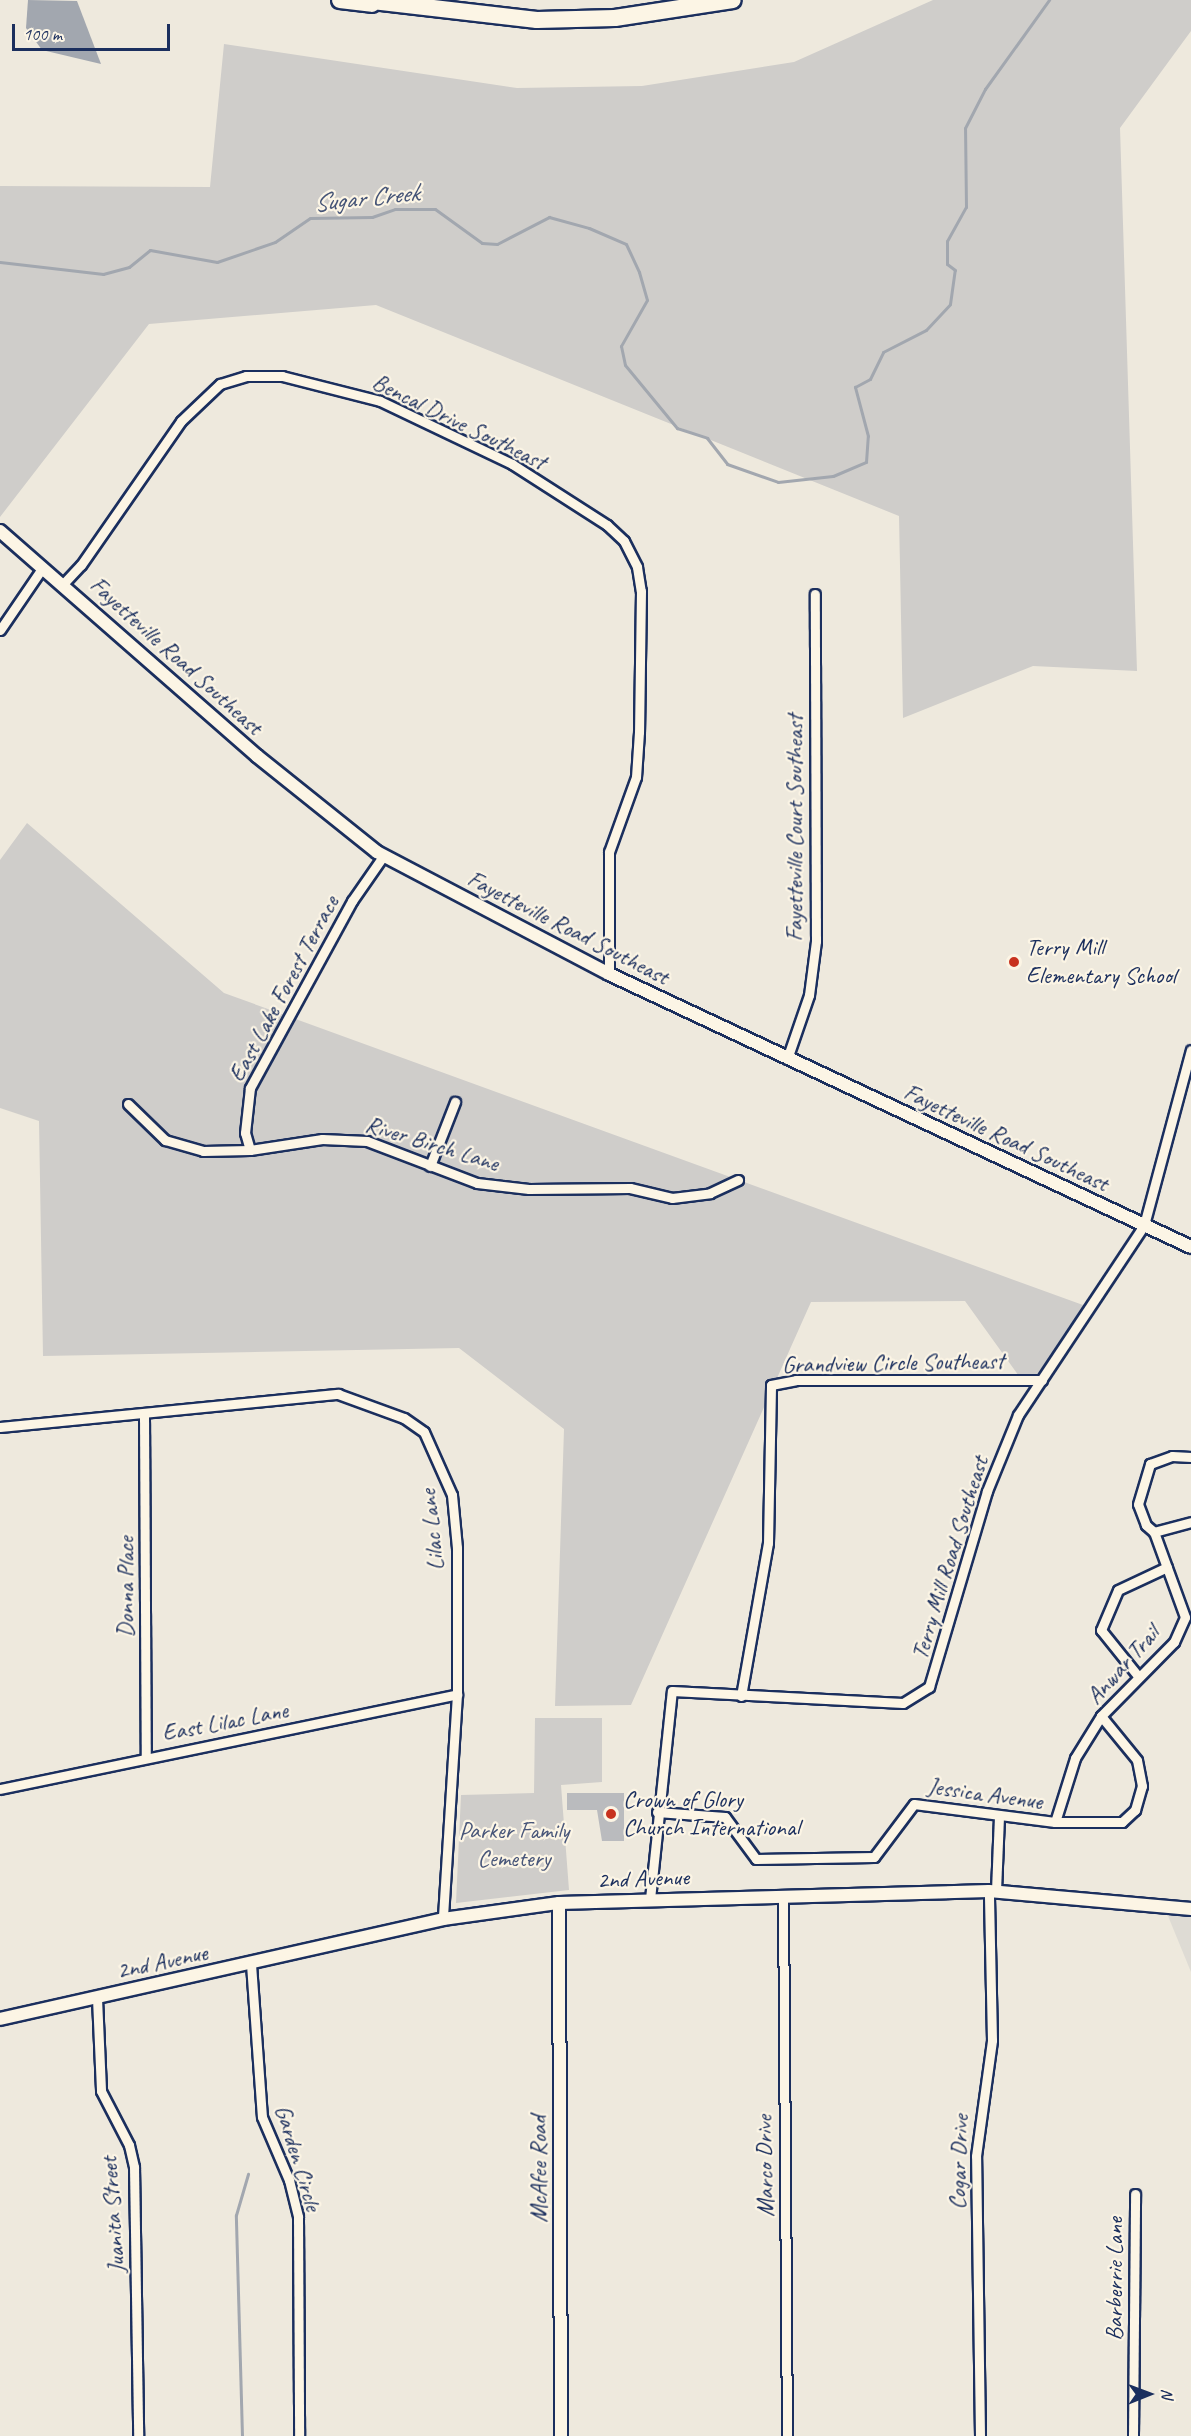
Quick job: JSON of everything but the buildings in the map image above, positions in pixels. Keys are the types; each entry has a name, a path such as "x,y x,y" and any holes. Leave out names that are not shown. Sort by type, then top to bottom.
{"highway":[{"path":"340,0 481,17 572,20 664,13 734,0"},
{"path":"364,0 409,8"}],"street":[{"name":"Bencal Drive Southeast","path":"63,584 81,565 181,422 220,384 246,375 282,376 380,401 512,464 607,525 624,541 637,567 640,591 638,754 636,777 609,852 609,974"},
{"name":"Fayetteville Road Southeast","path":"0,531 257,756 384,855 609,974 1191,1247"},
{"path":"0,630 43,567"},
{"name":"Fayetteville Court Southeast","path":"787,1059 809,995 816,941 814,594"},
{"name":"East Lake Forest Terrace","path":"250,1150 245,1133 250,1088 352,901 384,855"},
{"name":"Terry Mill Road Southeast","path":"650,1899 657,1812 672,1691 903,1703 929,1687 987,1491 1018,1414 1144,1225 1191,1050"},
{"path":"429,1166 455,1102"},
{"name":"River Birch Lane","path":"128,1104 165,1140 203,1151 250,1150 322,1138 367,1141 477,1183 529,1189 630,1188 672,1198 710,1193 738,1180"},
{"name":"Grandview Circle Southeast","path":"741,1696 768,1543 771,1385 796,1380 1042,1380"},
{"name":"Lilac Lane","path":"0,1427 144,1415 338,1394 404,1418 424,1432 452,1495 457,1694 443,1919"},
{"name":"Donna Place","path":"144,1415 146,1758"},
{"name":"Anwar Trail","path":"1055,1822 1075,1758 1101,1716 1174,1642 1185,1617 1154,1532 1146,1525 1138,1504 1150,1464 1172,1456 1191,1457"},
{"path":"1154,1532 1191,1522"},
{"path":"1138,1676 1101,1630 1118,1590 1167,1567"},
{"name":"East Lilac Lane","path":"0,1789 457,1694"},
{"name":"Jessica Avenue","path":"657,1812 725,1817 756,1859 874,1857 914,1803 1055,1822 1122,1822 1135,1810 1142,1786 1137,1760 1101,1716"},
{"name":"Cogar Drive","path":"980,2436 976,2156 992,2040 993,1891 999,1815"},
{"name":"2nd Avenue","path":"0,2019 443,1919 560,1903 783,1895 993,1891 1191,1909"},
{"name":"Marco Drive","path":"783,1895 787,2436"},
{"name":"McAfee Road","path":"560,1903 561,2436"},
{"name":"Garden Circle","path":"251,1964 262,2117 289,2180 298,2217 299,2436"},
{"name":"Juanita Street","path":"97,1998 101,2091 129,2145 134,2167 138,2436"},
{"name":"Barberrie Lane","path":"1133,2436 1135,2194"}],"shaded area":[{"path":"28,0 77,1 101,64 42,50 26,28"},
{"path":"1191,1914 1191,1972 1168,1916"}],"green space":[{"path":"933,0 1191,0 1191,31 1120,128 1137,671 1033,666 903,718 899,516 376,305 149,324 0,517 0,186 210,187 224,44 517,88 642,86 794,62"},
{"path":"27,823 224,993 1094,1309 1026,1386 965,1301 811,1302 631,1705 555,1706 564,1429 459,1348 43,1356 39,1121 0,1108 0,860"},
{"name":"Parker Family Cemetery","path":"535,1718 602,1718 602,1782 561,1785 569,1890 456,1903 461,1795 534,1793"}],"waterway":[{"name":"Sugar Creek","path":"0,262 103,274 129,267 150,250 217,262 275,242 310,218 372,217 395,209 435,209 482,243 497,244 549,217 589,228 626,244 639,272 647,300 621,346 625,365 677,428 707,438 727,464 778,482 833,476 866,462 868,436 855,387 870,379 883,352 926,330 950,304 955,270 947,264 947,241 966,207 965,128 985,89 1049,0"},
{"path":"242,2436 236,2215 248,2174"}],"place":[{"name":"Terry Mill Elementary School","path":"1014,962"},
{"name":"Crown of Glory Church International","path":"611,1814"}]}
